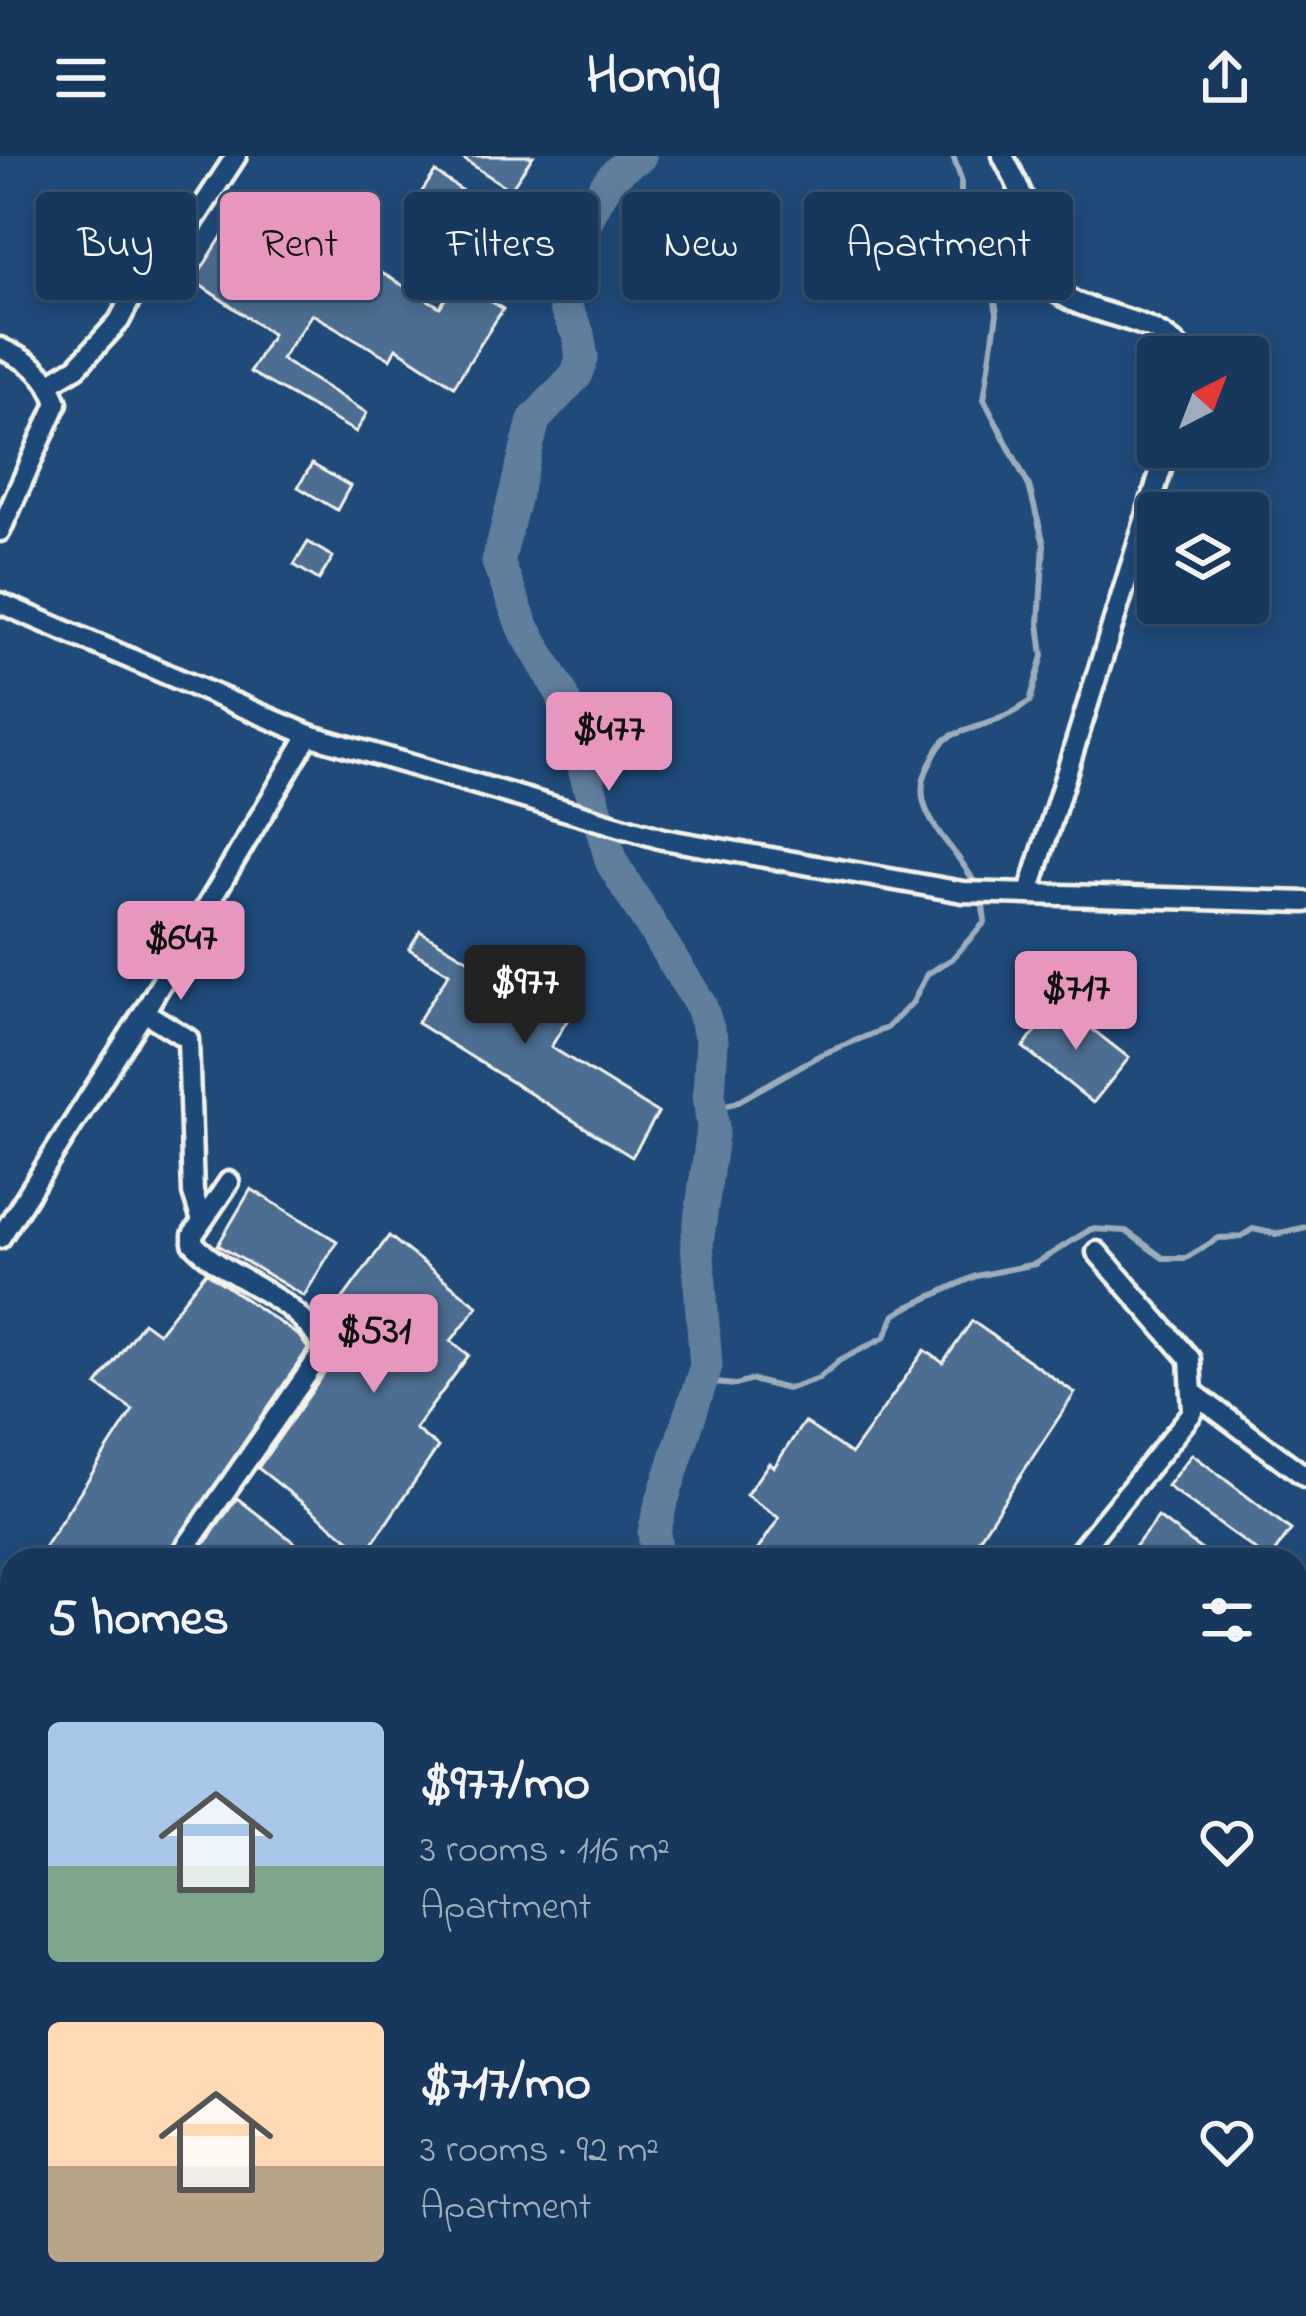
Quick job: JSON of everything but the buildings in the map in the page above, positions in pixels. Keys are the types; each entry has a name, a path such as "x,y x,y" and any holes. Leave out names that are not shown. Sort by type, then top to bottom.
{"street":[{"path":"50,383 77,368 118,321 153,256 190,226 236,156"},
{"path":"1003,156 1025,202 1032,259 1043,280 1060,294 1165,336"},
{"path":"0,348 32,363 50,383 57,403 0,531"},
{"path":"1029,892 1161,468"},
{"path":"0,603 309,735 631,830 963,892 1306,902"},
{"path":"0,1238 144,1012 309,735"},
{"path":"144,1012 188,1039 194,1193 202,1222"},
{"path":"186,1548 324,1350 317,1334 267,1291 198,1250 193,1235 229,1182"},
{"path":"1083,1548 1193,1412 1190,1359 1097,1252"},
{"path":"1192,1392 1306,1477"}],"waterway":[{"path":"640,156 608,182 578,243 565,307 578,334 582,358 577,374 534,420 498,562 523,627 562,694 612,863 700,1004 712,1041 709,1095 713,1129 697,1243 706,1366 660,1507 656,1548"},
{"path":"953,156 961,179 961,205 991,277 997,314 984,399 1029,486 1044,544 1039,623 1043,656 1030,701 949,737 936,751 923,781 928,813 976,886"},
{"path":"712,1108 735,1103 820,1055 887,1028 913,1002 927,974 952,959 985,922 982,898"},
{"path":"702,1382 736,1385 752,1380 787,1389 819,1378 840,1360 885,1337 895,1315 906,1308 976,1276 1035,1264 1091,1229 1126,1231 1163,1258 1186,1258 1219,1238 1240,1237 1253,1229 1276,1234 1306,1227"}]}
